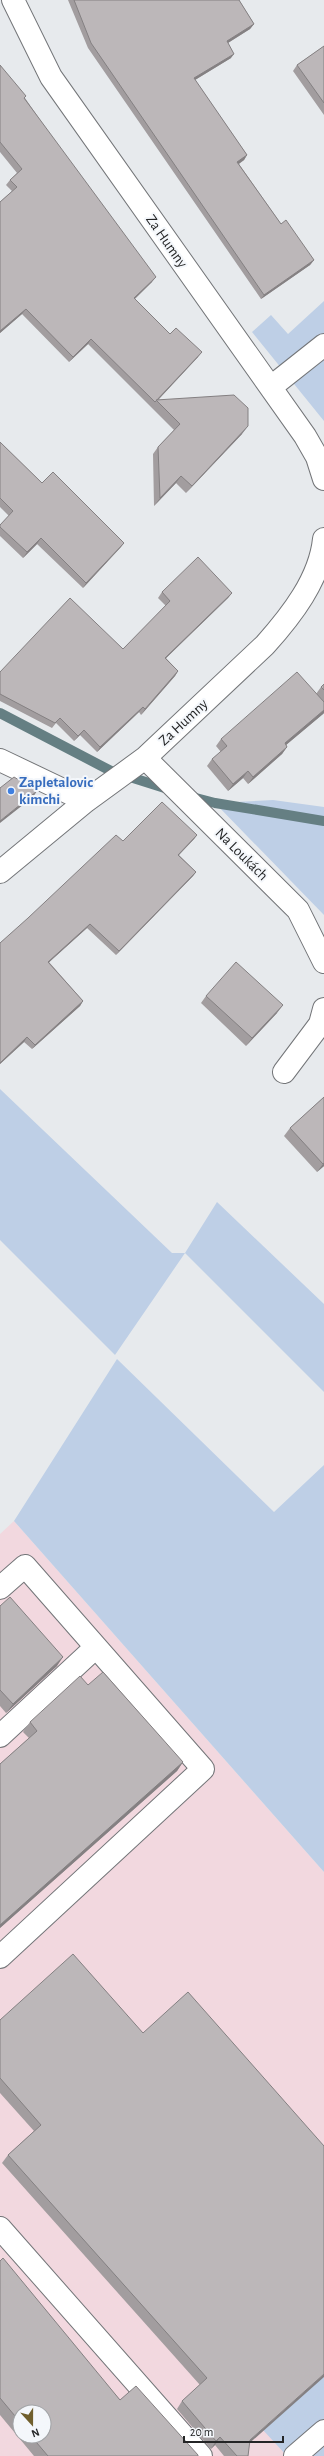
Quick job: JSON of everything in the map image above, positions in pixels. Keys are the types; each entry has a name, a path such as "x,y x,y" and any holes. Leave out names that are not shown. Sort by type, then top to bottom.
{"street":[{"name":"Za Humny","path":"13,0 51,77 305,436 324,476"},
{"path":"271,387 324,345"},
{"name":"Za Humny","path":"0,872 86,801 130,769 280,628 307,589 316,568 324,539"},
{"path":"0,760 86,801"},
{"name":"Na Loukách","path":"130,769 175,787 298,910 324,962"},
{"path":"284,1072 320,1024 324,1009"},
{"path":"0,1588 25,1566 203,1769 0,1957"},
{"path":"0,1736 96,1647"},
{"path":"0,2228 201,2456"},
{"path":"295,2456 324,2431"}],"shaded area":[{"path":"324,301 324,421 252,332 271,315 288,334"},
{"path":"273,800 324,807 324,915 215,803"},
{"path":"0,1089 172,1253 185,1253 115,1355 0,1240"},
{"path":"217,1202 324,1304 324,1392 185,1253"},
{"path":"117,1359 274,1512 324,1465 324,1872 14,1521"},
{"path":"14,1521 324,1872 324,2456 0,2456 0,1534"},
{"path":"324,2376 324,2456 287,2456 263,2430"}],"building":[{"path":"74,0 239,0 254,24 227,41 234,54 194,78 247,155 237,162 281,224 286,220 314,260 264,295 91,43"},
{"path":"324,46 324,103 297,65"},
{"path":"0,65 26,96 24,98 156,277 134,298 170,334 176,328 202,352 155,402 91,339 73,357 26,309 0,331 0,202 17,187 10,180 22,169 0,142"},
{"path":"234,395 248,408 248,426 192,486 181,476 160,498 158,447 180,424 156,400"},
{"path":"0,442 42,483 53,472 124,543 86,583 41,538 27,552 0,527 0,525 13,511 0,498"},
{"path":"198,557 232,593 165,658 178,671 145,709 143,707 100,747 84,730 78,736 60,718 55,723 0,694 0,672 70,598 123,649 170,601 162,592"},
{"path":"297,672 324,702 324,710 285,743 287,747 253,777 248,771 233,784 212,759 227,746 221,739"},
{"path":"14,777 37,791 0,821 0,788"},
{"path":"162,802 197,835 178,855 196,872 119,951 90,924 48,962 83,1001 35,1045 27,1037 0,1063 0,943 116,835 123,841"},
{"path":"236,962 283,1005 252,1038 206,996"},
{"path":"324,1097 324,1163 323,1164 290,1128"},
{"path":"10,1597 63,1657 13,1704 0,1690 0,1606"},
{"path":"103,1672 183,1762 0,1925 0,1764 37,1731 30,1722 80,1676 88,1685"},
{"path":"73,1954 143,2033 188,1992 324,2146 324,2374 250,2440 248,2456 237,2456 220,2437 216,2441 182,2401 207,2378 8,2155 41,2125 0,2078 0,2020"},
{"path":"3,2258 120,2400 136,2386 198,2456 48,2456 38,2444 52,2444 52,2404 12,2404 12,2412 0,2398 0,2261"}],"waterway":[{"path":"0,713 111,771 171,790"},
{"path":"192,797 215,803 324,821"}],"place":[{"name":"Zapletalovic kimchi","path":"11,791"}]}
